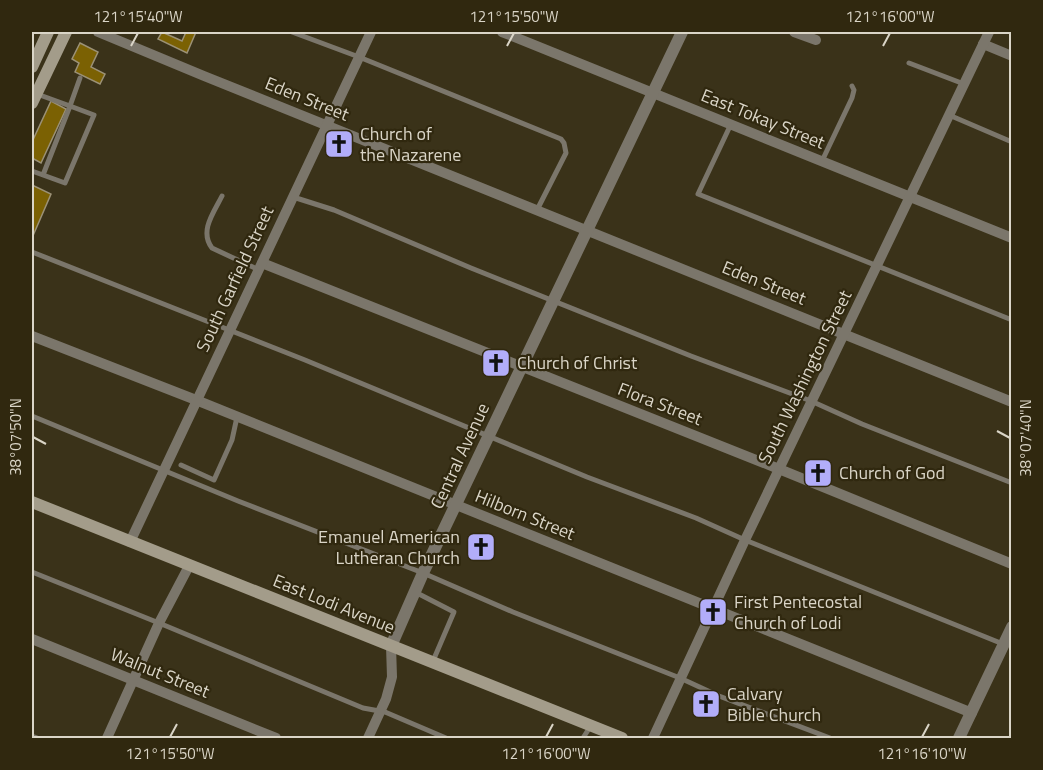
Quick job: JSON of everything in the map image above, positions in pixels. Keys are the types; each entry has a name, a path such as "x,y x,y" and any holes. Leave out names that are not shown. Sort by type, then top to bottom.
{"main road":[{"path":"32,67 48,32"},
{"path":"34,98 66,32"},
{"name":"East Lodi Avenue","path":"32,502 622,738"}],"street":[{"name":"Eden Street","path":"98,32 1011,402"},
{"name":"South Garfield Street","path":"130,542 371,32"},
{"name":"East Tokay Street","path":"502,32 1011,238"},
{"name":"Central Avenue","path":"368,738 386,699 392,677 392,646 423,573 682,32"},
{"path":"794,32 816,40"},
{"name":"South Washington Street","path":"653,738 745,540 989,32"},
{"path":"983,44 1011,56"},
{"name":"Flora Street","path":"260,266 779,469 1011,564"},
{"name":"Hilborn Street","path":"32,336 972,712"},
{"path":"107,738 159,623 189,566"},
{"path":"959,738 1011,627"},
{"name":"Walnut Street","path":"32,639 276,738"}],"lane":[{"path":"292,32 561,140 566,153 537,210"},
{"path":"909,63 964,84"},
{"path":"43,175 80,78"},
{"path":"822,161 852,98 854,90 852,86"},
{"path":"32,171 65,183 94,115 70,106 34,98"},
{"path":"949,115 1011,142"},
{"path":"731,124 698,194 1011,320"},
{"path":"222,196 207,227 208,242 212,248 260,266"},
{"path":"293,197 334,210 471,268 691,356 812,401 862,424 1011,483"},
{"path":"32,252 587,477 696,518 1003,644"},
{"path":"32,416 163,471 423,573 719,696 830,738"},
{"path":"181,465 214,480 232,440 237,417"},
{"path":"32,572 363,708 380,711 446,738"},
{"path":"415,592 454,612 432,662"},
{"path":"583,738 590,726"},
{"path":"32,736 37,738"}],"building":[{"path":"162,32 182,41 186,32 196,32 187,53 158,39"},
{"path":"80,43 98,52 91,67 105,74 100,84 75,72 79,63 72,59"},
{"path":"51,101 66,109 41,163 32,158 32,142"},
{"path":"32,185 51,194 32,238"}],"place":[{"name":"Church of the Nazarene","path":"339,144"},
{"name":"Church of Christ","path":"496,363"},
{"name":"Church of God","path":"818,473"},
{"name":"Emanuel American Lutheran Church","path":"481,547"},
{"name":"First Pentecostal Church of Lodi","path":"713,612"},
{"name":"Calvary Bible Church","path":"706,704"}]}
